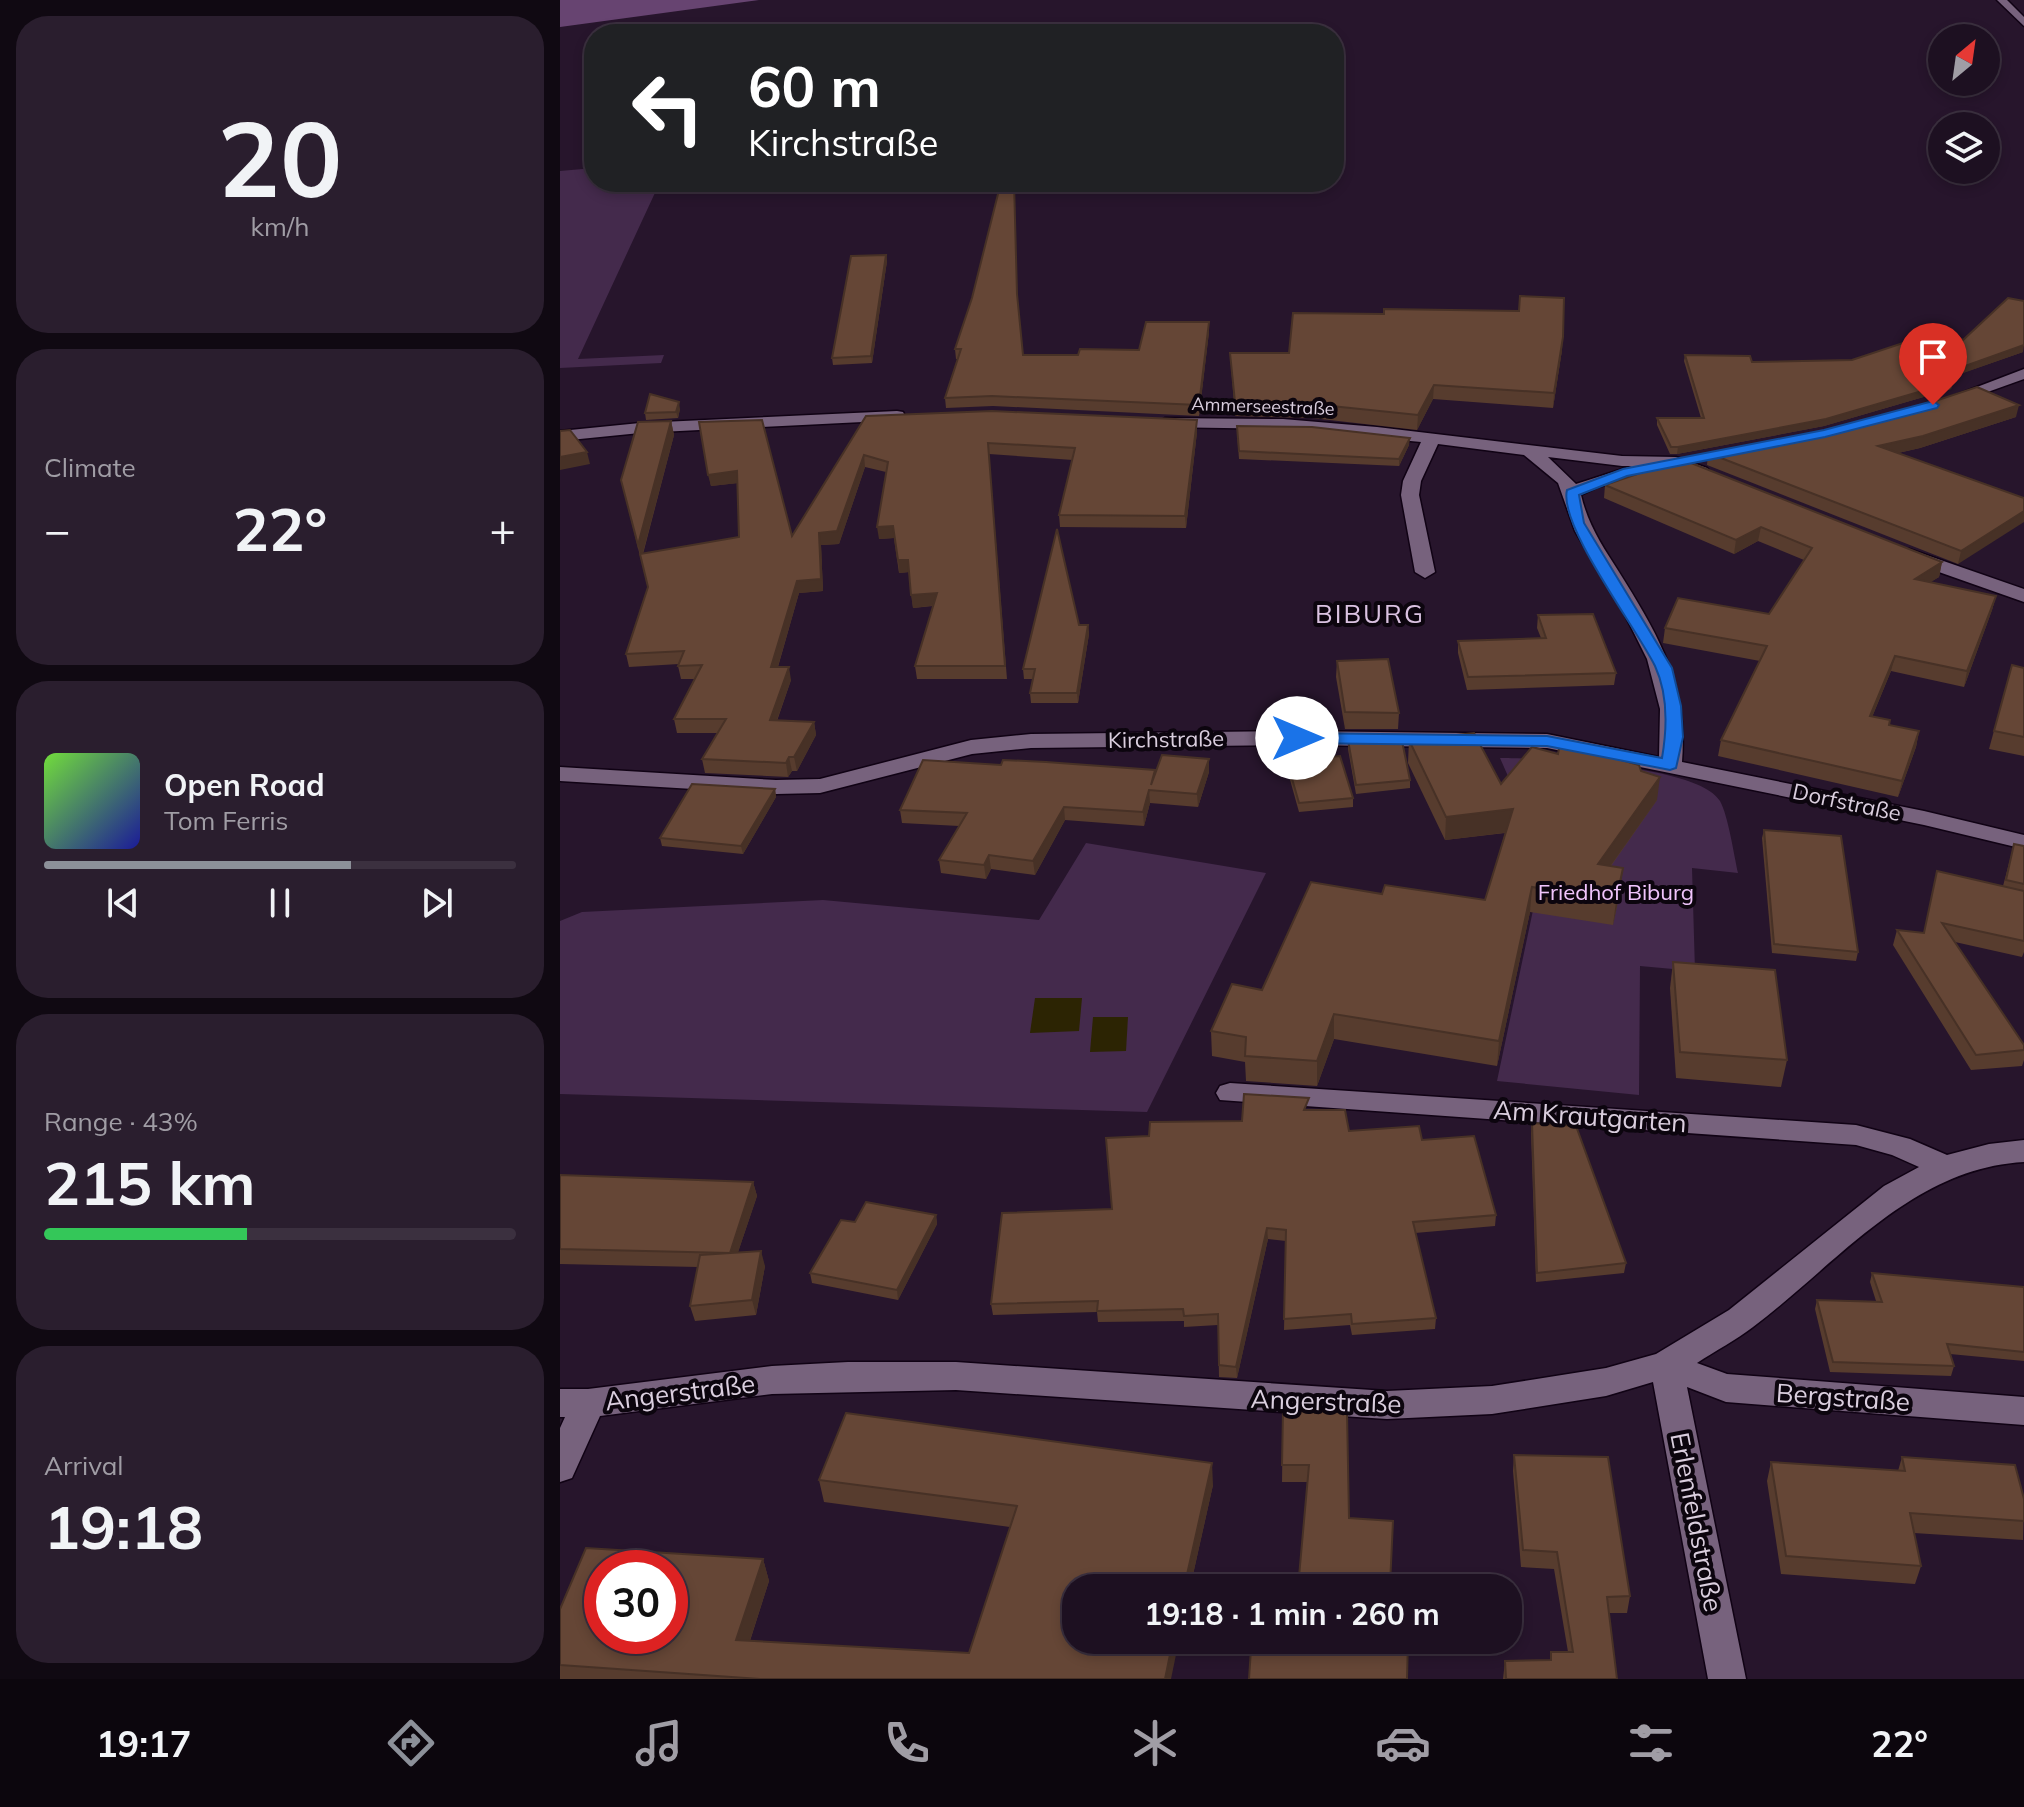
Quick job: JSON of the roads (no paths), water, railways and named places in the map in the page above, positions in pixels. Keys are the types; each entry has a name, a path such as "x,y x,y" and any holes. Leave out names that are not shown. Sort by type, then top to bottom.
{"street":[{"path":"2002,0 2024,22"},
{"path":"1939,403 2024,374"},
{"path":"560,436 640,428 909,415"},
{"name":"Ammerseestraße","path":"1148,422 1283,424 1622,461 1676,462"},
{"path":"1425,572 1410,495 1412,481 1432,438"},
{"path":"1530,451 1565,480 1572,493 1577,523 1664,668 1673,706 1674,737 1670,765"},
{"path":"1572,493 1623,473 1705,458"},
{"path":"1676,462 1715,478"},
{"path":"1890,548 2024,596"},
{"name":"Kirchstraße","path":"560,774 776,787 820,786 919,758 1005,742 1282,738 1547,741 1670,765"},
{"name":"Dorfstraße","path":"1670,765 2024,842"},
{"name":"Am Krautgarten","path":"1230,1093 1856,1135 1900,1146 1944,1166"},
{"name":"Angerstraße","path":"574,1403 772,1380 863,1376 956,1376 1267,1400 1434,1405 1492,1400 1606,1382 1666,1365 1740,1319 1895,1194 1944,1166 1976,1157 2024,1151"},
{"name":"Bergstraße","path":"1666,1365 1726,1388 2024,1411"},
{"name":"Erlenfeldstraße","path":"1666,1365 1727,1679"},
{"path":"560,1467 574,1403"}],"district":[{"name":"BIBURG","path":"1370,613"}],"park label":[{"name":"Friedhof Biburg","path":"1616,892"}]}
